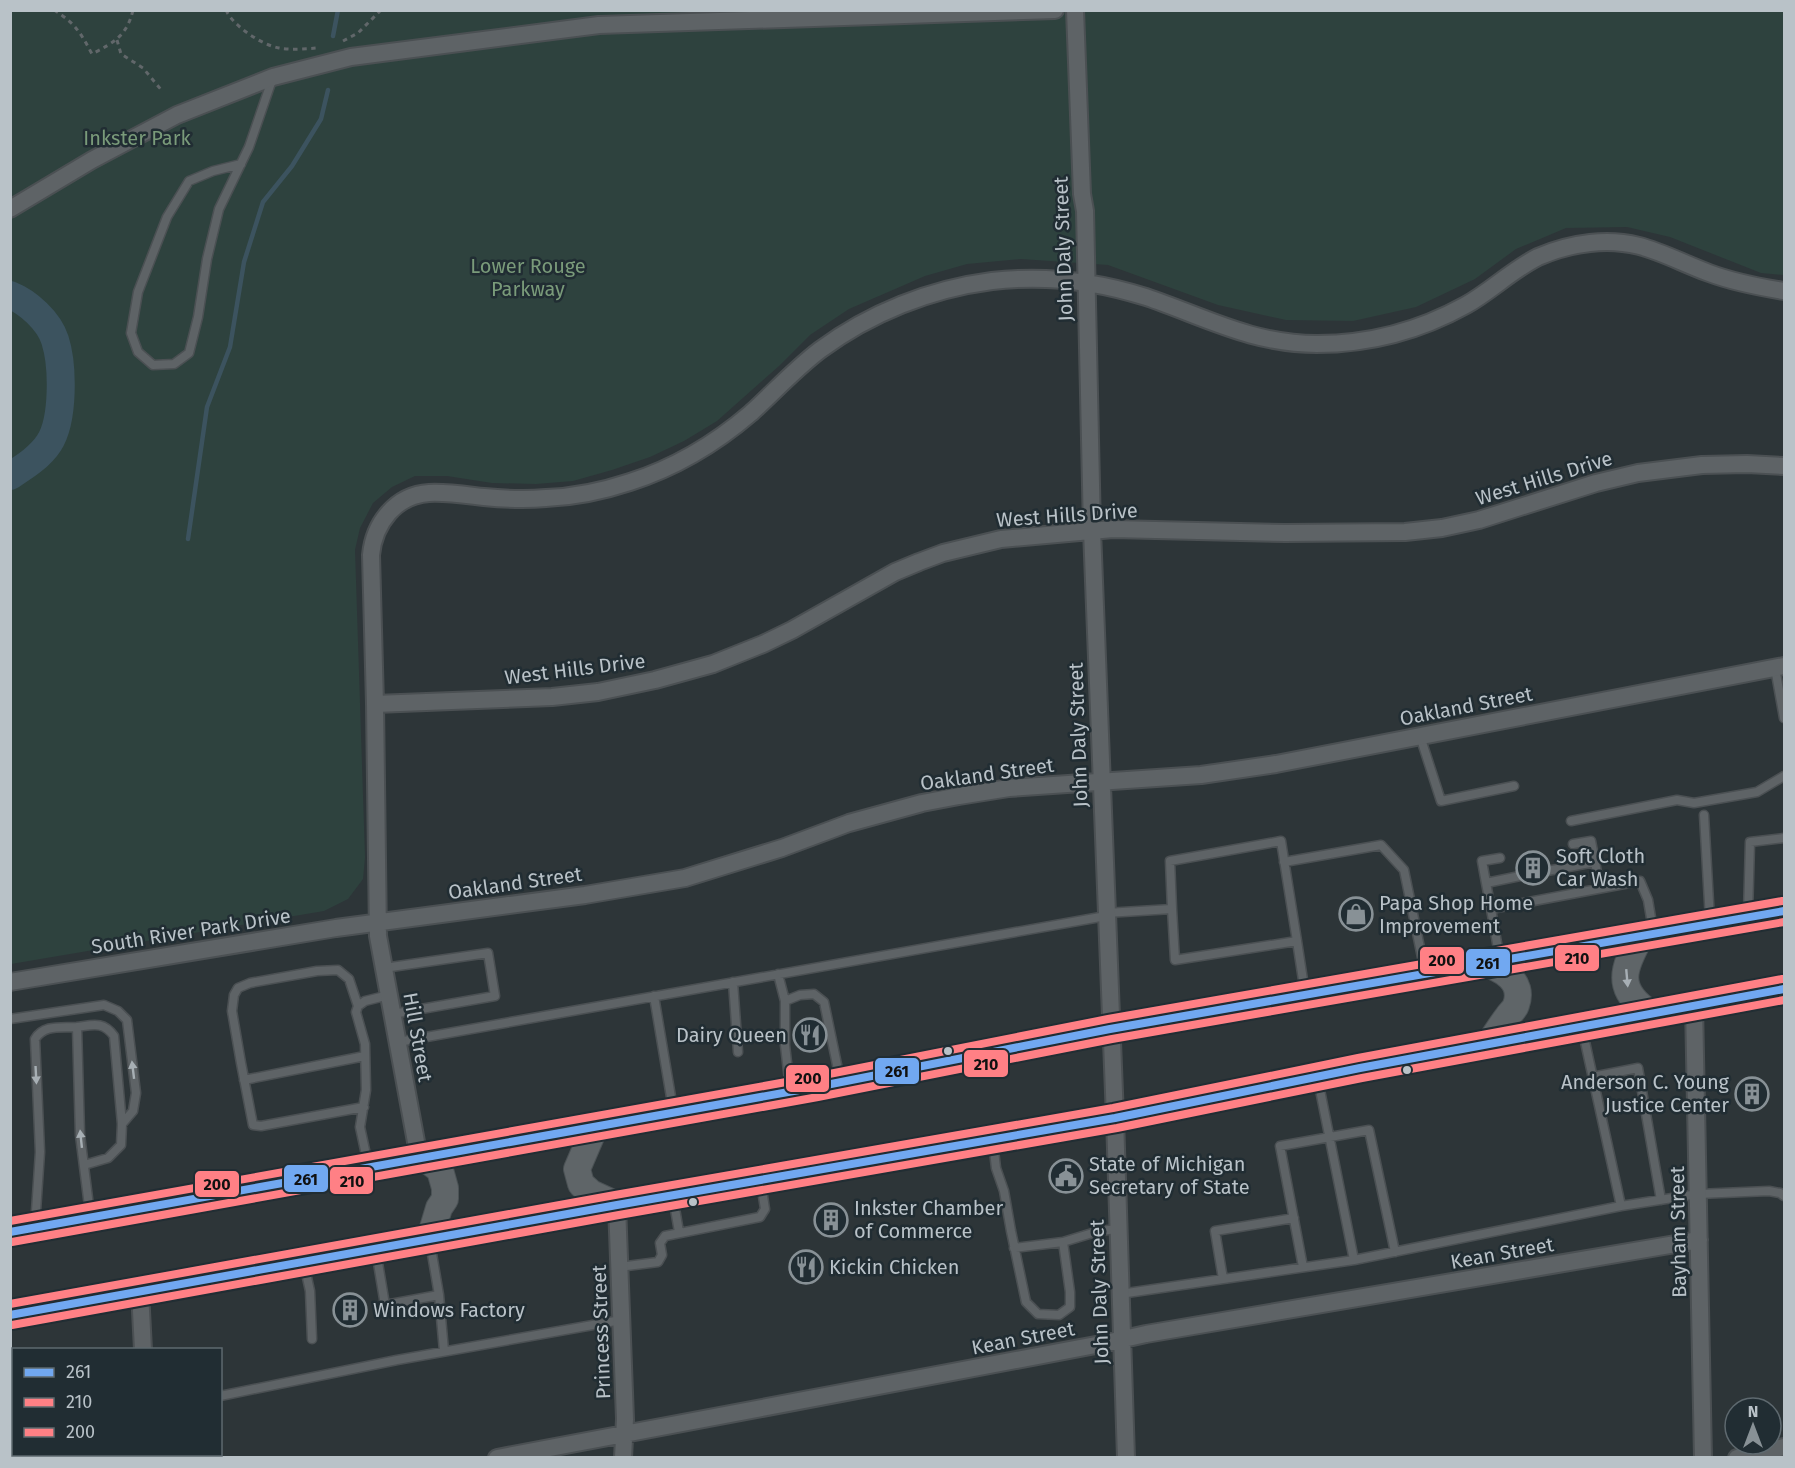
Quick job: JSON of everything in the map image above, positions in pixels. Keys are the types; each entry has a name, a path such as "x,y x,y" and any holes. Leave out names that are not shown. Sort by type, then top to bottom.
{"main road":[{"path":"10,1232 674,1113 1110,1029 1785,911"},
{"path":"1647,935 1628,959 1625,971 1630,995 1638,1005 1650,1013"},
{"path":"1489,1044 1506,1017 1516,1007 1518,994 1511,978 1491,961"},
{"path":"10,1315 430,1238 1114,1118 1582,1026 1785,989"},
{"path":"595,1126 577,1169 581,1184 591,1193 617,1205"},
{"path":"419,1158 430,1162 440,1170 445,1188 445,1199 439,1208 430,1238"}],"street":[{"path":"10,209 92,160 177,115 273,77 351,57 599,25 1055,10"},
{"name":"John Daly Street","path":"1075,10 1082,194 1085,211 1092,530 1126,1458"},
{"path":"375,704 372,546 375,532 383,519 402,501 418,494 432,493 504,499 548,498 588,493 628,483 673,465 713,442 752,412 821,349 855,327 891,309 946,290 994,281 1043,278 1085,283 1144,297 1248,335 1285,342 1315,344 1365,340 1418,327 1468,304 1539,256 1563,248 1593,243 1619,242 1645,246 1732,280 1751,286 1785,291"},
{"name":"West Hills Drive","path":"375,704 552,697 598,692 655,680 713,664 763,644 895,572 943,553 1001,539 1113,529 1285,533 1405,532 1442,528 1479,520 1586,486 1638,473 1702,465 1785,466"},
{"name":"Oakland Street","path":"379,923 585,895 686,878 782,848 849,823 922,803 1009,789 1200,775 1276,764 1780,667"},
{"name":"Hill Street","path":"375,704 378,936 419,1158"},
{"name":"South River Park Drive","path":"10,982 379,923"},
{"name":"Bayham Street","path":"1694,1005 1703,1458"},
{"name":"Princess Street","path":"617,1205 625,1419 623,1458"},
{"name":"Kean Street","path":"497,1458 1146,1334 1700,1240"},
{"path":"140,1291 143,1348"},
{"path":"1737,1458 1785,1447"}],"lane":[{"path":"241,164 213,171 189,182 167,217 138,292 131,333 138,352 153,365 174,364 189,353 219,209 241,164 249,147 273,77"},
{"path":"1780,667 1785,718"},
{"path":"1420,736 1441,801 1514,786"},
{"path":"1570,821 1677,800 1694,803 1757,792 1785,776"},
{"path":"1704,816 1710,924"},
{"path":"1748,917 1750,843 1785,838"},
{"path":"1297,940 1175,960 1170,861 1281,841 1297,940 1305,994"},
{"path":"1573,844 1591,841 1600,888"},
{"path":"1284,862 1381,845 1404,870 1425,973"},
{"path":"1491,961 1491,909 1482,861 1500,858"},
{"path":"1547,871 1595,862"},
{"path":"1486,883 1520,876"},
{"path":"1491,909 1640,881 1648,900 1647,935"},
{"path":"398,1042 1106,914 1172,909"},
{"path":"384,968 488,953 495,996 393,1014"},
{"path":"358,1006 349,979 338,970 317,971 250,983 238,988 234,995 232,1011 254,1125 261,1126 364,1107"},
{"path":"778,974 785,1001 784,1045 790,1091"},
{"path":"733,982 738,1052"},
{"path":"785,1001 800,995 814,994 824,1002 841,1082"},
{"path":"368,1167 360,1126 366,1090 365,1044 356,1012 358,1006 365,1001 389,995"},
{"path":"654,996 674,1113"},
{"path":"10,1018 104,1005 118,1011 127,1020 136,1093 133,1112 122,1124"},
{"path":"35,1228 40,1152 34,1039 39,1031 101,1025 109,1029 114,1036 122,1124 121,1145 108,1158 84,1165"},
{"path":"1582,1026 1621,1206"},
{"path":"77,1027 80,1136 91,1218"},
{"path":"244,1080 365,1056"},
{"path":"1592,1077 1638,1068 1661,1200"},
{"path":"1317,1077 1354,1260"},
{"path":"1303,1267 1281,1146 1369,1130 1395,1252"},
{"path":"992,1139 996,1168 1004,1191 1026,1302 1038,1314 1059,1314 1070,1308 1063,1242"},
{"path":"619,1267 658,1262 662,1255 660,1243 665,1236 760,1217 765,1209 761,1179"},
{"path":"1120,1294 1354,1260 1621,1206 1698,1194 1769,1191 1785,1196"},
{"path":"672,1195 680,1232"},
{"path":"1222,1279 1215,1231 1293,1218"},
{"path":"1014,1248 1063,1242 1099,1231 1118,1229"},
{"path":"430,1238 439,1295 444,1352"},
{"path":"375,1248 385,1305 439,1295"},
{"path":"304,1261 310,1291 312,1339"},
{"path":"222,1396 621,1320"}],"path":[{"path":"54,10 78,29 92,54 117,40 131,18 133,10"},
{"path":"226,10 228,15 251,36 278,48 324,47"},
{"path":"342,42 358,33 381,10"},
{"path":"117,40 121,54 143,68 163,92"}],"green space":[{"name":"Lower Rouge Parkway","path":"11,11 1784,11 1784,275 1761,273 1670,237 1627,227 1566,228 1516,249 1475,279 1416,307 1353,321 1286,320 1218,305 1108,265 1021,259 967,264 925,276 849,309 810,335 717,421 684,441 650,457 573,481 536,484 492,483 447,476 415,476 392,487 373,503 360,528 355,550 365,857 363,879 348,899 324,911 11,964"}],"waterway":[{"path":"333,36 338,10"},
{"path":"188,539 207,407 230,347 244,262 263,202 292,166 321,119 328,90"},
{"path":"10,295 24,302 48,326 58,351 61,378 60,407 54,433 49,443 36,457 10,476"}],"transit line":[{"name":"200","path":"10,1221 814,1077 1108,1019 1782,901"},
{"name":"261","path":"10,1232 816,1087 1110,1029 1784,911"},
{"name":"210","path":"12,1242 818,1097 1112,1039 1784,922"},
{"name":"200","path":"10,1304 1113,1108 1358,1058 1782,979"},
{"name":"261","path":"10,1315 1115,1118 1360,1068 1784,989"},
{"name":"210","path":"12,1325 1117,1128 1362,1078 1784,1000"}],"place":[{"name":"Soft Cloth Car Wash","path":"1533,868"},
{"name":"Papa Shop Home Improvement","path":"1356,914"},
{"name":"Dairy Queen","path":"810,1035"},
{"name":"Anderson C. Young Justice Center","path":"1752,1094"},
{"name":"State of Michigan Secretary of State","path":"1066,1176"},
{"name":"Inkster Chamber of Commerce","path":"831,1220"},
{"name":"Kickin Chicken","path":"806,1267"},
{"name":"Windows Factory","path":"350,1310"}],"park label":[{"name":"Inkster Park","path":"137,138"}]}
